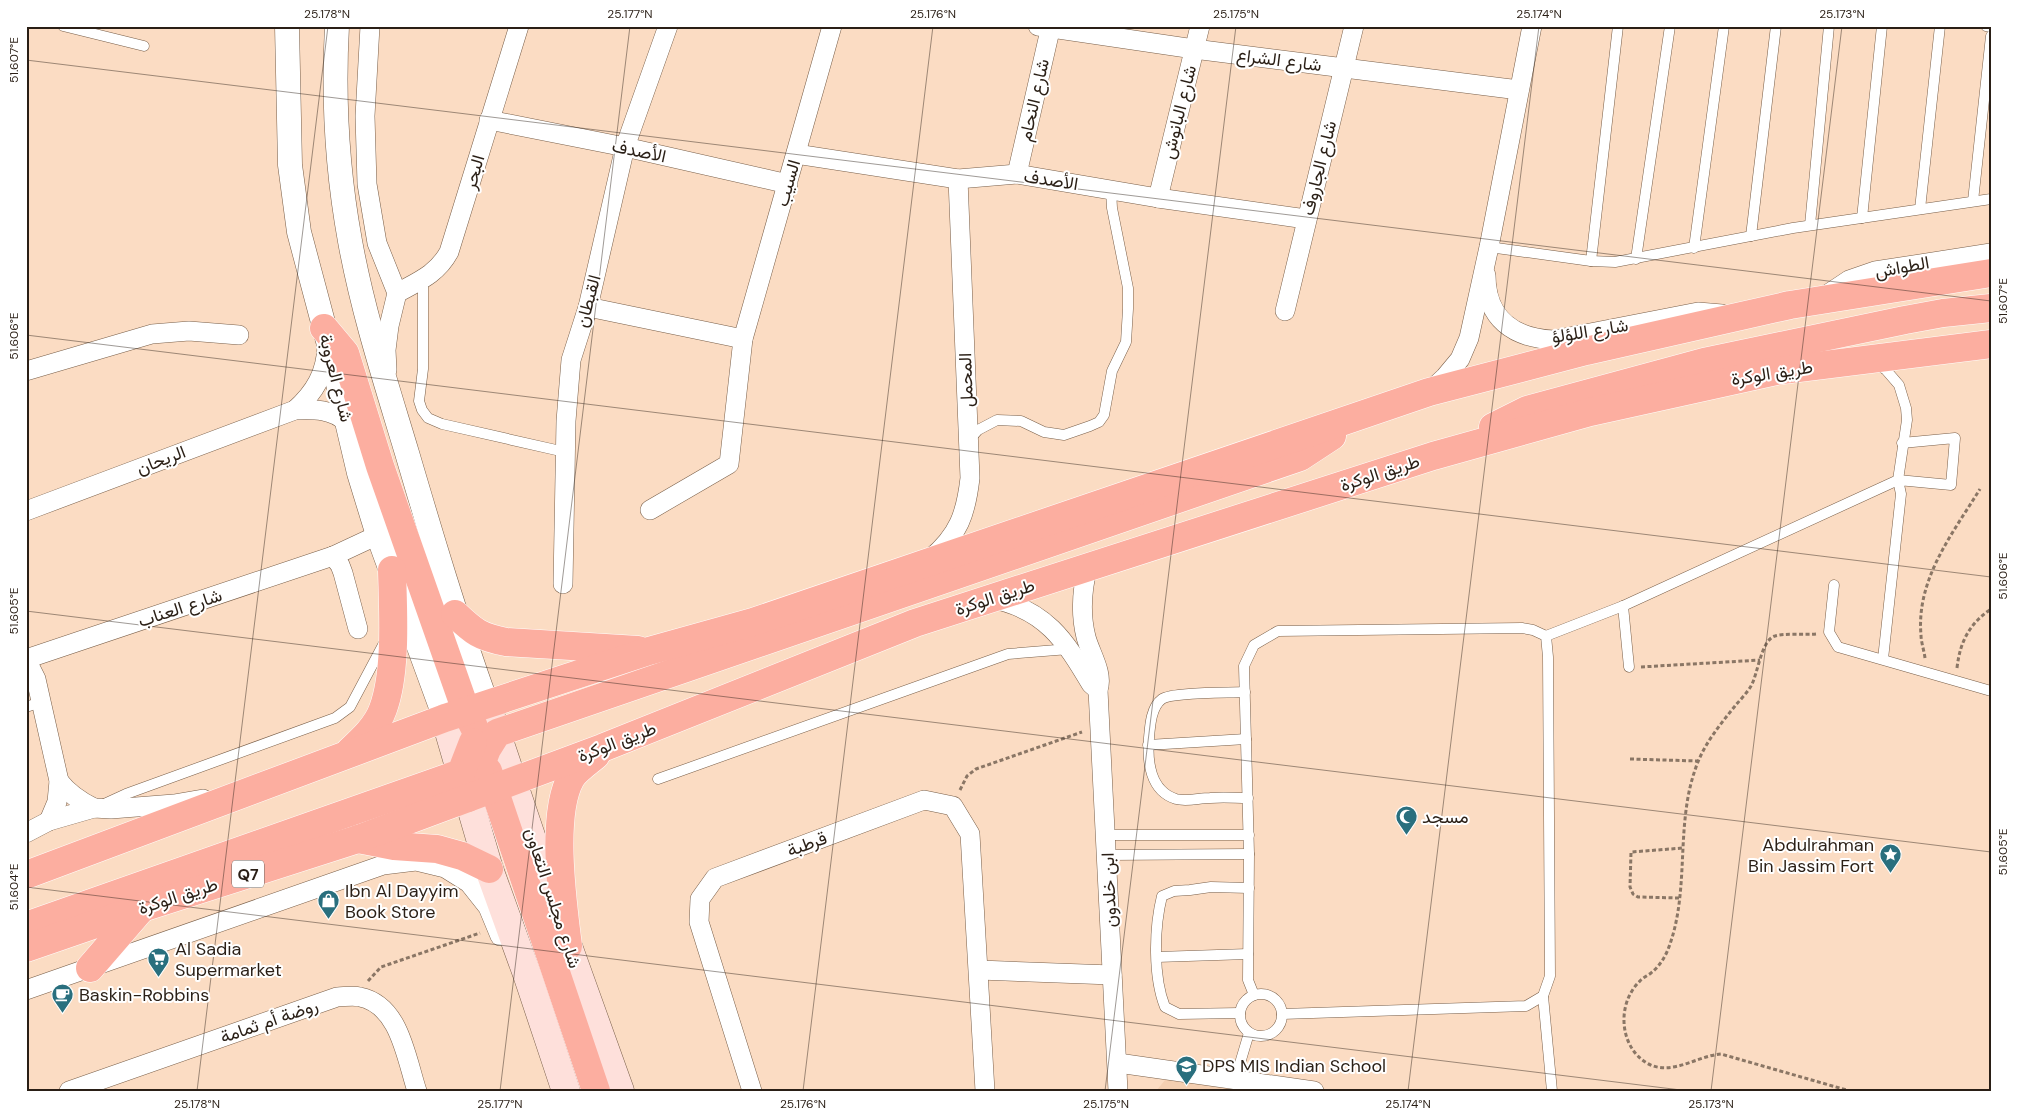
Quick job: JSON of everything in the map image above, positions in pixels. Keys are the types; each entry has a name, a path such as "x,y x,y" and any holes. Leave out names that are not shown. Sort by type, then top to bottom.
{"highway":[{"name":"طريق الوكرة","path":"26,948 142,908 358,839 474,742 649,651 753,622 1429,392 1586,351 1820,300 1991,273"},
{"path":"1433,456 1527,410 1704,362 1904,320 1943,313 1991,308"},
{"path":"326,335 345,353 380,466 474,742"},
{"name":"طريق الوكرة","path":"474,742 504,785 602,748 915,623 1433,456 1590,412 1682,390 1776,371 1991,344"},
{"path":"26,926 474,742 1300,457 1369,413"},
{"path":"346,756 372,728 383,709 390,678 393,626 392,570"},
{"path":"455,614 474,632 498,640 649,651"},
{"name":"طريق الوكرة","path":"26,875 346,756 474,742"},
{"path":"568,946 560,876 562,805 571,778 602,748"},
{"path":"504,785 596,1091"},
{"path":"358,839 394,846 438,849 462,856 489,869"},
{"path":"90,968 142,908"}],"main road":[{"name":"شارع مجلس التعاون","path":"474,742 504,785 568,946 620,1091"},
{"path":"474,742 489,869 566,1091"}],"street":[{"path":"337,26 335,101 342,194 360,289 388,391 455,614 474,742"},
{"path":"370,26 365,116 367,184 377,243 397,293 393,305 386,350 388,391"},
{"name":"البحر","path":"397,293 442,266 449,252 462,216 489,120 519,26"},
{"name":"القبطان","path":"563,584 565,452 571,360 588,307 625,147 668,26"},
{"name":"السيب","path":"650,510 729,464 744,339 832,26"},
{"name":"شارع البانوش","path":"1158,198 1200,26"},
{"name":"شارع الجاروف","path":"1285,311 1354,26"},
{"name":"شارع اللؤلؤ","path":"1429,392 1460,359 1469,338 1532,26"},
{"name":"شارع العروبة","path":"286,27 288,132 293,200 299,232 359,473 378,535 392,570 474,742"},
{"name":"شارع الشراع","path":"1047,27 1194,49 1519,90"},
{"name":"شارع النحام","path":"1017,174 1047,27"},
{"name":"الأصدف","path":"489,120 625,147 788,184"},
{"name":"الأصدف","path":"796,154 958,180 1017,174 1158,198 1306,220"},
{"name":"المحمل","path":"924,564 944,548 958,527 967,503 970,478 958,180"},
{"name":"الطواش","path":"1820,300 1848,280 1875,270 1991,253"},
{"name":"شارع اللؤلؤ","path":"1487,254 1488,297 1493,309 1501,320 1511,328 1535,339 1554,340 1698,312 1746,316"},
{"path":"588,307 744,339"},
{"path":"26,371 152,334 189,331 238,335"},
{"name":"الريحان","path":"295,410 310,396 320,380 326,361 326,335"},
{"name":"الريحان","path":"26,510 295,410 325,411 339,415 347,423"},
{"name":"شارع العناب","path":"26,659 334,556 378,535"},
{"path":"334,556 343,573 358,629"},
{"name":"ابن خلدون","path":"1088,566 1084,584 1083,620 1086,638 1099,679 1098,690 1108,855 1118,1091"},
{"path":"990,598 1009,602 1043,620 1057,633 1090,684 1098,690"},
{"path":"26,659 36,679 34,704 59,782 57,802 49,821"},
{"path":"59,782 75,797 94,808"},
{"name":"طريق الوكرة","path":"26,833 49,821 94,808 111,809 174,804 253,789"},
{"name":"قرطبة","path":"752,1091 698,922 700,899 715,878 924,800 953,806"},
{"path":"953,806 970,834 984,1091"},
{"path":"26,990 383,864 416,862 445,868 469,883 488,908 510,962 527,974"},
{"path":"978,970 1112,975"},
{"path":"358,996 376,1002 389,1014 397,1028 417,1091"},
{"name":"روضة أم ثمامة","path":"69,1091 337,998 358,996"},
{"path":"1118,1063 1314,1091"}],"lane":[{"path":"63,26 144,46"},
{"path":"1591,261 1618,26"},
{"path":"1636,259 1670,26"},
{"path":"1694,248 1724,26"},
{"path":"1751,236 1776,26"},
{"path":"1810,225 1829,26"},
{"path":"1862,218 1882,26"},
{"path":"1920,209 1940,26"},
{"path":"1986,26 1991,27"},
{"path":"1973,201 1991,36"},
{"path":"968,441 978,430 997,420 1020,421 1044,432 1064,435 1090,426 1098,422 1104,415 1112,371 1126,342 1128,310 1128,288 1113,214 1111,190"},
{"path":"1487,254 1614,262 1810,225 1991,199"},
{"path":"423,279 423,369 419,401 422,410 428,418 442,424 565,452"},
{"path":"1869,360 1893,377 1899,384 1904,397 1907,420 1902,443 1898,480 1901,494 1883,659"},
{"path":"1254,995 1248,980 1249,835 1244,666 1254,645 1278,631 1522,628 1533,630 1546,636 1623,606 1898,480 1951,485 1955,438 1902,443"},
{"path":"1834,585 1829,632 1838,647 1991,691"},
{"path":"1623,606 1629,667"},
{"path":"94,808 126,794 335,718 350,707 393,626"},
{"path":"1546,636 1548,657 1550,976 1544,996 1552,1091"},
{"path":"658,779 1008,654 1069,649"},
{"path":"1245,692 1189,694 1162,699 1155,707 1148,746 1155,784 1176,799 1248,798"},
{"path":"1148,746 1246,739"},
{"path":"1107,836 1249,835"},
{"path":"1108,855 1249,854"},
{"path":"1240,1013 1179,1014 1165,1007 1160,995 1157,957 1160,906 1162,896 1174,891 1211,887 1249,888"},
{"path":"1157,957 1248,954"},
{"path":"1254,995 1267,995 1278,1002 1282,1014 1280,1026 1271,1034 1260,1036 1249,1033 1242,1024 1240,1013 1244,1002 1254,995"},
{"path":"1282,1014 1526,1006 1544,996"},
{"path":"1235,1080 1249,1033"}],"path":[{"path":"1928,673 1921,635 1922,602 1931,571 1980,488"},
{"path":"1955,681 1959,653 1966,634 1980,617 1991,609"},
{"path":"1829,632 1799,636 1776,635 1769,639 1751,686 1702,750 1685,810 1679,898 1671,941 1661,963 1639,981 1632,991 1624,1016 1624,1030 1629,1043 1637,1055 1645,1062 1657,1066 1675,1068 1693,1063 1707,1055 1721,1054 1850,1091"},
{"path":"1629,667 1760,660"},
{"path":"953,806 967,776 976,769 1100,726"},
{"path":"1630,759 1698,761"},
{"path":"1679,898 1638,897 1633,894 1630,887 1632,852 1683,848"},
{"path":"358,996 369,980 382,967 496,927"}],"shaded area":[{"name":"DPS MIS Indian School","path":"1166,1079 1258,1091 1156,1091"}],"place":[{"name":"مسجد","path":"1406,836"},
{"name":"Abdulrahman Bin Jassim Fort","path":"1890,874"},
{"name":"Ibn Al Dayyim Book Store","path":"329,920"},
{"name":"Al Sadia Supermarket","path":"159,978"},
{"name":"Baskin-Robbins","path":"63,1014"},
{"name":"DPS MIS Indian School","path":"1186,1085"}]}
